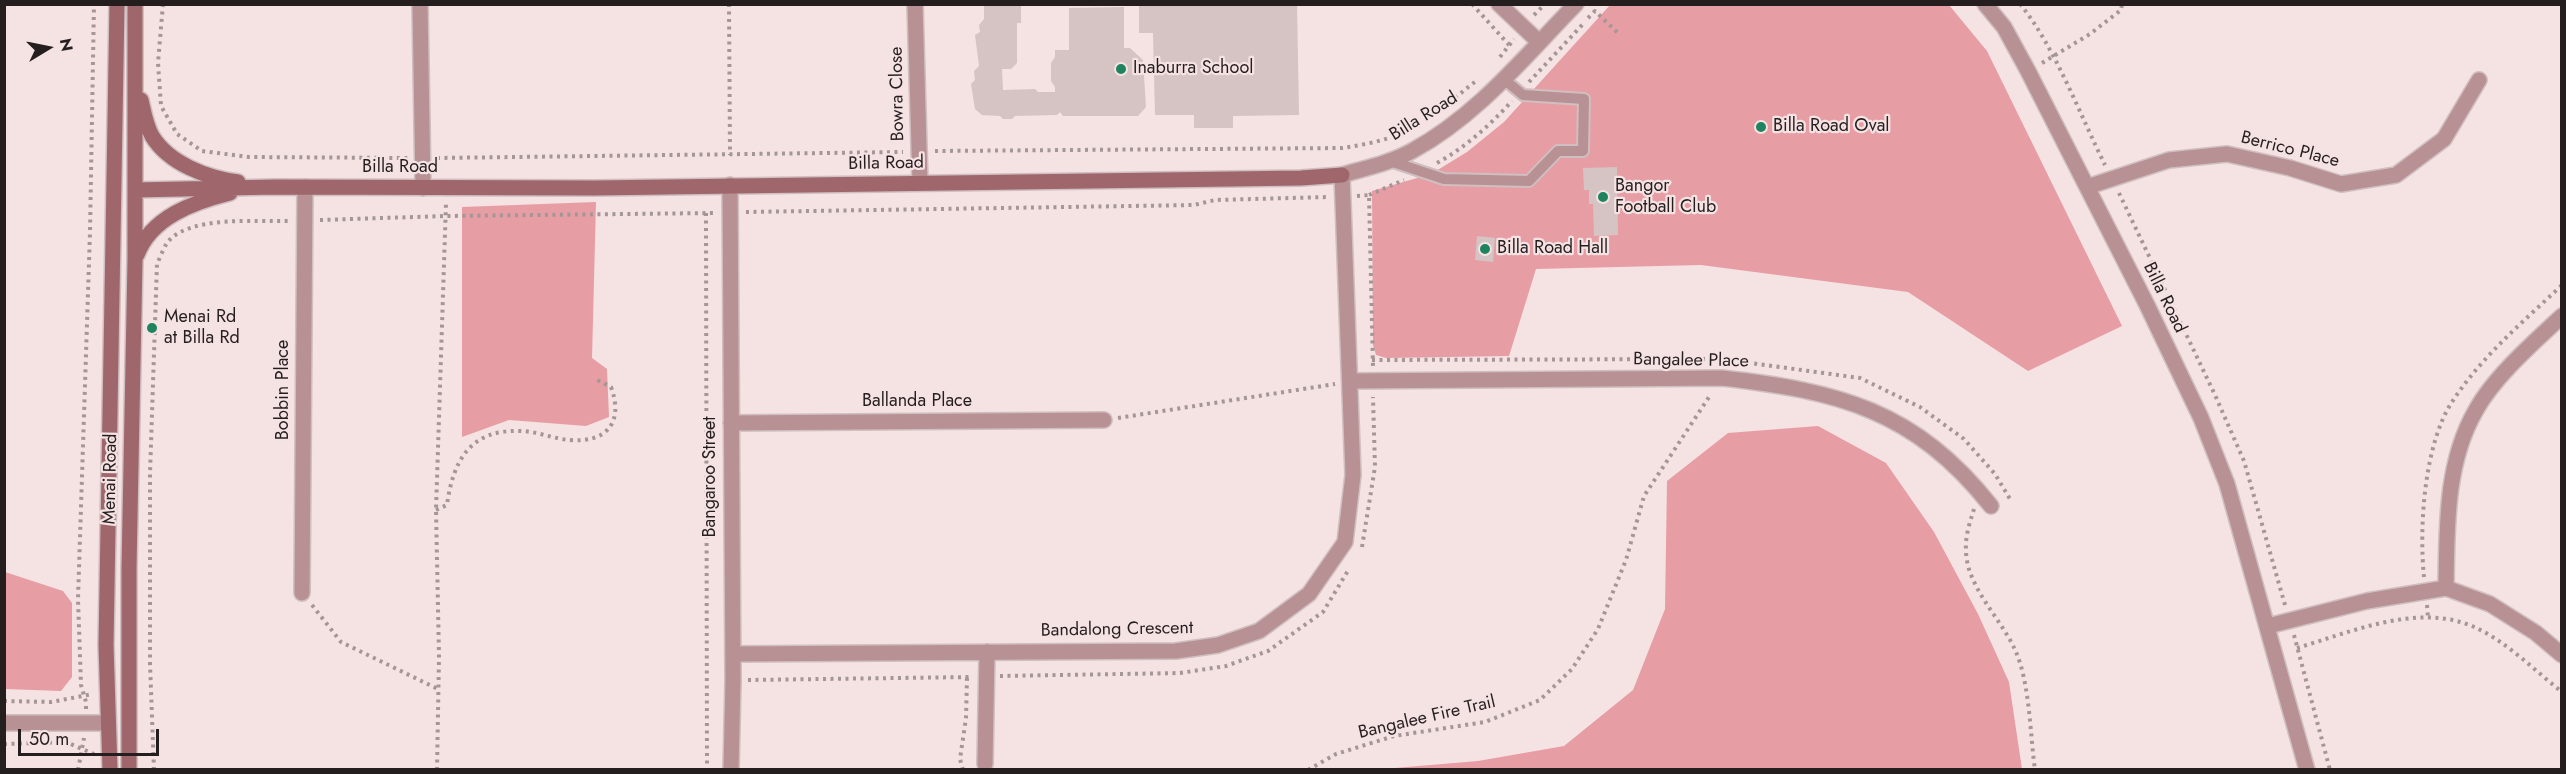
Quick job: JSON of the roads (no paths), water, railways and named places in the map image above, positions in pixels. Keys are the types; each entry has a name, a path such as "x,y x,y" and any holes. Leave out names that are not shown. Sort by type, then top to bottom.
{"main road":[{"name":"Menai Road","path":"110,770 106,645 117,4"},
{"name":"Menai Road","path":"129,770 135,260 135,4"},
{"path":"135,38 146,122 153,138 165,151 201,172 228,181 275,187"},
{"name":"Menai Road","path":"115,116 120,166 124,177 135,190"},
{"name":"Billa Road","path":"135,190 920,183 1301,178 1342,175"},
{"path":"135,260 148,234 171,216 199,203 228,194 275,187"},
{"name":"Menai Road","path":"111,282 120,216 126,198 135,190"},
{"path":"108,723 128,723"}],"street":[{"path":"420,4 423,188"},
{"name":"Bowra Close","path":"915,4 920,183"},
{"path":"1499,4 1539,42"},
{"name":"Billa Road","path":"1342,175 1390,161 1412,151 1456,122 1480,104 1505,80 1576,4"},
{"name":"Billa Road","path":"1985,4 2004,27 2028,71 2201,418 2227,484 2307,770"},
{"name":"Berrico Place","path":"2087,187 2169,160 2227,154 2290,168 2341,184 2396,175 2444,139 2479,80"},
{"name":"Bandalong Crescent","path":"733,654 1176,651 1218,645 1259,631 1308,594 1345,542 1353,475 1342,175"},
{"name":"Bangaroo Street","path":"730,185 733,654 731,770"},
{"name":"Bobbin Place","path":"302,593 305,188"},
{"path":"2446,588 2448,519 2454,465 2476,410 2511,366 2562,316"},
{"name":"Bangalee Place","path":"1351,381 1722,378 1781,385 1852,402 1910,428 1952,460 1991,506"},
{"name":"Ballanda Place","path":"731,423 1104,420"},
{"path":"2268,626 2367,601 2446,588 2490,604 2536,633 2562,655"},
{"path":"985,764 987,652"},
{"path":"4,723 108,723"}],"lane":[{"path":"1390,161 1444,179 1529,181 1558,151 1583,151 1584,99 1523,95 1505,80"}],"place":[{"name":"Inaburra School","path":"1121,69"},
{"name":"Billa Road Oval","path":"1761,127"},
{"name":"Bangor Football Club","path":"1603,197"},
{"name":"Billa Road Hall","path":"1485,249"},
{"name":"Menai Rd at Billa Rd","path":"152,328"}]}
